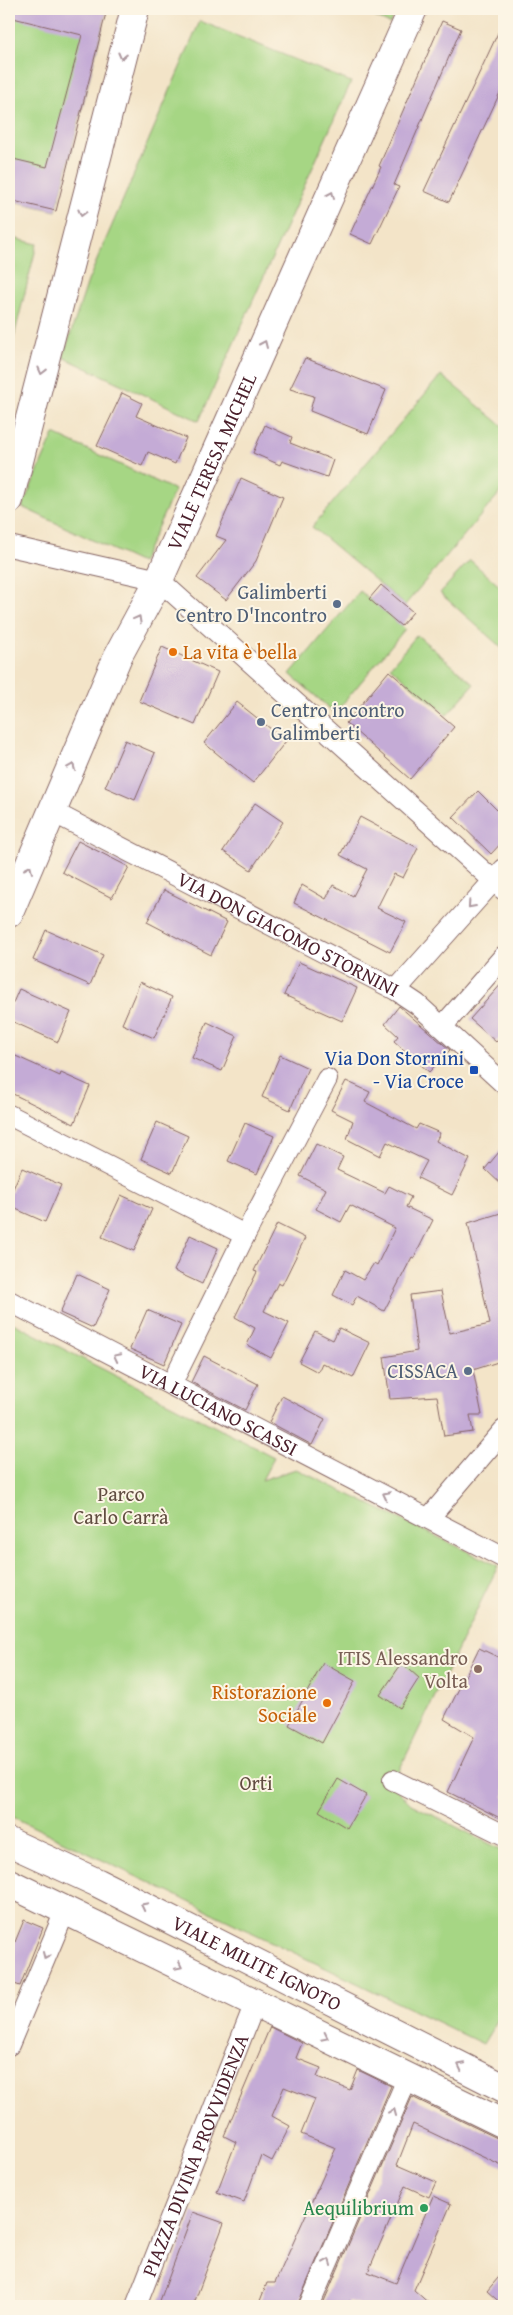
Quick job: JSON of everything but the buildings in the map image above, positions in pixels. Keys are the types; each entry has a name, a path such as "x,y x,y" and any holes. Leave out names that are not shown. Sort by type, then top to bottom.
{"street":[{"path":"9,500 135,9"},
{"name":"VIALE TERESA MICHEL","path":"9,913 118,656 159,580 413,9"},
{"path":"9,546 159,580 501,880 396,990"},
{"name":"VIA DON GIACOMO STORNINI","path":"53,812 396,990 417,1004 504,1084"},
{"path":"442,1027 504,956"},
{"path":"171,1385 245,1235 327,1079"},
{"path":"9,1115 245,1235"},
{"name":"VIA LUCIANO SCASSI","path":"9,1301 504,1558"},
{"path":"429,1518 504,1430"},
{"path":"393,1780 504,1835"},
{"name":"VIALE MILITE IGNOTO","path":"9,1842 98,1883 504,2088"},
{"name":"VIALE MILITE IGNOTO","path":"9,1884 504,2124"},
{"path":"9,2045 65,1911"},
{"name":"PIAZZA DIVINA PROVVIDENZA","path":"136,2306 255,2003"},
{"path":"308,2306 408,2077"}],"green space":[{"path":"9,9 107,9 56,211 9,200"},
{"path":"358,9 397,9 390,24"},
{"path":"200,21 351,82 199,421 63,357 88,281"},
{"path":"9,237 37,244 9,357"},
{"path":"441,375 504,427 504,488 405,605 312,527"},
{"path":"54,434 175,490 141,563 22,507"},
{"path":"470,560 504,590 504,650 440,593"},
{"path":"360,591 405,629 335,713 290,674"},
{"path":"417,635 474,684 447,715 390,667"},
{"name":"Orti","path":"9,1321 274,1457 262,1480 296,1469 498,1566 392,1785 411,1804 504,1851 504,2009 483,2044 9,1815"}],"place":[{"name":"Galimberti Centro D'Incontro","path":"337,604"},
{"name":"La vita è bella","path":"173,652"},
{"name":"Centro incontro Galimberti","path":"261,722"},
{"name":"Via Don Stornini - Via Croce","path":"474,1070"},
{"name":"CISSACA","path":"468,1371"},
{"name":"ITIS Alessandro Volta","path":"478,1669"},
{"name":"Ristorazione Sociale","path":"327,1703"},
{"name":"Aequilibrium","path":"424,2208"}],"park label":[{"name":"Parco Carlo Carrà","path":"121,1506"}]}
